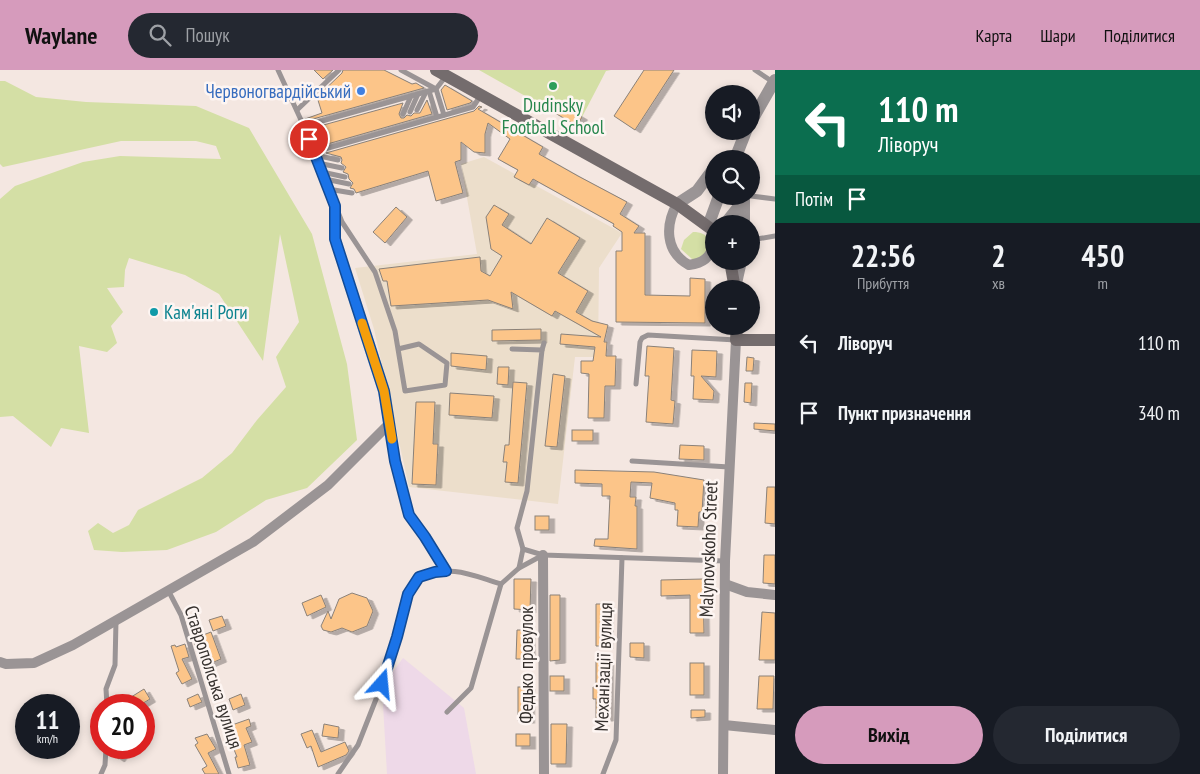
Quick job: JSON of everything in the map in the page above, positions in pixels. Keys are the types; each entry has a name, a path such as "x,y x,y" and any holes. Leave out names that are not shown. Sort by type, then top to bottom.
{"main road":[{"path":"441,73 677,204 705,224"},
{"name":"Malynovskoho Street","path":"736,335 736,340"},
{"path":"736,340 775,340"}],"street":[{"path":"760,107 775,82"},
{"path":"705,180 697,191 677,204 670,222 670,236 675,255 689,265 699,264 705,261"},
{"path":"732,215 740,205"},
{"name":"Malynovskoho Street","path":"723,774 725,561 736,340"},
{"path":"0,662 6,664 34,663 73,645 254,542 328,485 390,424"},
{"name":"Федько провулок","path":"543,555 544,774"},
{"path":"725,584 746,592 775,595"},
{"path":"724,725 775,730"}],"lane":[{"path":"278,70 304,126 342,222 375,272 395,332 405,391 445,385 447,363 419,344 398,349"},
{"path":"297,110 339,70"},
{"path":"401,70 436,89"},
{"path":"755,70 775,82"},
{"path":"441,73 436,89 444,115"},
{"path":"304,126 436,89"},
{"path":"417,110 428,92"},
{"path":"428,92 437,117"},
{"path":"410,112 418,94"},
{"path":"314,154 473,107 481,95"},
{"path":"403,114 411,96"},
{"path":"314,154 338,160"},
{"path":"318,163 342,168"},
{"path":"322,172 346,177"},
{"path":"325,179 348,184"},
{"path":"328,188 352,194"},
{"path":"760,198 775,199"},
{"path":"335,206 335,239 384,391 395,461 409,515 446,571"},
{"path":"760,238 775,236"},
{"path":"636,384 640,342 642,338 648,335 736,340"},
{"path":"519,568 523,549 517,528 527,491 544,343"},
{"path":"512,349 542,350"},
{"path":"632,461 730,467"},
{"path":"523,549 543,555 725,561"},
{"path":"447,712 472,688 502,584 519,568 543,555"},
{"name":"Механізації вулиця","path":"603,774 616,740 622,558"},
{"path":"338,774 358,745 379,693 397,637 408,594 419,577 435,572 456,570 502,584"},
{"name":"Ставрополська вулиця","path":"168,590 182,615 229,774"},
{"path":"106,694 115,665 116,621"},
{"path":"101,774 105,759"}],"shaded area":[{"path":"484,157 622,233 599,268 598,357 575,357 558,504 409,487 374,329 355,268 477,254 461,164"},
{"path":"403,658 464,708 476,774 387,774 382,687"}],"green space":[{"name":"Dudinsky Football School","path":"479,70 611,70 606,71 582,117 555,101 550,110"},
{"path":"0,81 5,81 36,97 86,102 196,106 249,128 312,234 347,364 357,440 307,488 266,500 216,532 167,550 122,552 94,550 88,531 98,523 113,533 129,525 138,510 202,478 232,453 257,420 286,387 276,357 299,322 280,234 263,361 219,294 185,275 129,258 125,270 124,287 107,288 123,312 111,326 117,343 107,352 79,346 89,433 61,428 51,447 13,416 0,417 0,199 15,186 83,162 120,156 221,159 216,146 196,141 121,141 3,167 0,164"},
{"path":"693,232 703,234 705,236 705,254 698,260 692,259 681,249 684,240"}],"building":[{"path":"314,70 333,70 323,79"},
{"name":"Червоногвардійський","path":"343,70 384,70 424,88 306,121 305,119 322,113 317,97"},
{"path":"644,70 674,70 635,130 614,116"},
{"path":"445,85 472,101 447,110 441,90"},
{"path":"427,100 432,114 317,147 309,129 403,103 399,114 401,118 404,118 407,115 411,116 414,113 420,113"},
{"path":"555,101 582,117 577,126 550,110"},
{"path":"479,106 482,107 478,109 543,147 539,154 627,202 620,214 639,226 634,233 645,233 645,295 690,296 690,278 705,279 705,323 616,322 616,251 622,251 622,232 613,226 614,224 533,179 529,185 514,177 518,170 498,159 510,139 488,123 485,134 485,153 474,152 461,142 461,160 455,162 463,193 436,201 428,171 356,193 354,189 350,188 353,183 349,179 348,174 343,172 346,167 341,163 341,157 326,153 474,111"},
{"path":"494,205 509,214 502,225 531,244 547,218 580,238 558,273 588,291 576,312 592,321 608,325 604,342 607,342 606,356 616,356 615,386 605,386 604,418 588,418 589,374 581,373 581,361 593,361 595,347 560,344 561,334 601,337 555,311 552,316 511,292 513,309 488,300 391,306 387,281 383,281 379,269 480,257 481,271 490,276 502,256 491,249 486,217"},
{"path":"396,207 407,217 385,243 373,232"},
{"path":"541,329 541,340 492,341 492,330"},
{"path":"647,346 674,348 671,400 675,401 673,424 646,422 649,376 645,376"},
{"path":"692,350 717,351 716,377 701,376 714,391 713,400 693,399 694,376 691,376"},
{"path":"451,353 487,356 486,370 451,366"},
{"path":"747,357 754,358 753,371 746,371"},
{"path":"498,367 509,367 508,385 497,384"},
{"path":"553,374 565,376 557,447 545,446"},
{"path":"513,382 527,383 518,483 505,482 507,462 503,462 505,445 509,445"},
{"path":"745,383 752,383 751,403 744,402"},
{"path":"450,393 494,396 492,418 449,415"},
{"path":"416,402 435,402 433,444 438,444 436,485 412,484"},
{"path":"754,423 775,424 775,431 754,429"},
{"path":"572,430 593,430 593,441 572,441"},
{"path":"680,445 704,446 704,460 679,459"},
{"path":"575,470 654,472 704,480 702,512 699,512 698,527 677,526 678,510 675,510 675,503 650,498 652,483 631,482 630,497 636,497 635,506 637,506 637,549 594,546 595,539 608,539 610,496 602,496 602,484 575,483"},
{"path":"767,487 775,487 775,524 765,523"},
{"path":"535,516 549,516 549,530 535,530"},
{"path":"764,555 775,555 775,584 763,583"},
{"path":"514,579 531,579 530,610 514,609"},
{"path":"703,579 704,633 690,633 690,595 661,596 661,580"},
{"path":"352,593 367,598 373,611 367,626 352,632 342,628 331,632 323,630 321,626 328,611 331,619 339,599"},
{"path":"321,595 326,607 307,616 302,603"},
{"path":"550,595 560,595 560,660 550,661"},
{"path":"596,604 608,604 607,646 596,646"},
{"path":"762,612 775,613 775,660 759,660"},
{"path":"222,616 226,626 213,631 209,620"},
{"path":"517,630 529,630 530,659 516,659"},
{"path":"211,632 221,659 209,664 202,648 196,650 194,641 199,640 198,637"},
{"path":"630,643 644,643 644,658 630,657"},
{"path":"185,644 189,657 182,659 192,679 182,684 176,673 179,671 171,646 175,645 176,647"},
{"path":"596,660 608,660 608,718 596,718 596,699 593,699 593,687 596,687"},
{"path":"690,663 704,663 704,695 690,695"},
{"path":"550,676 564,676 564,691 550,691"},
{"path":"759,676 774,676 773,709 757,709"},
{"path":"518,687 529,687 529,720 518,720"},
{"path":"144,689 147,694 136,694"},
{"path":"198,694 202,702 190,707 187,699"},
{"path":"241,694 245,705 233,710 229,699"},
{"path":"691,710 705,710 705,717 691,718"},
{"path":"249,719 251,726 246,728 252,742 244,745 250,765 238,768 235,757 237,757 229,737 235,735 232,725"},
{"path":"324,724 339,727 338,738 322,736"},
{"path":"551,724 567,724 566,764 551,764"},
{"path":"312,730 321,752 345,742 349,751 346,755 318,767 311,746 307,748 301,734"},
{"path":"207,734 216,749 208,753 219,774 205,774 202,769 207,766 195,745 198,743 195,738"},
{"path":"516,734 530,734 530,746 516,746"}],"slow traffic":[{"path":"362,323 384,391 392,439"}],"place":[{"name":"Dudinsky Football School","path":"553,86"},
{"name":"Червоногвардійський","path":"361,91"},
{"name":"Кам'яні Роги","path":"154,312"}],"route":[{"path":"309,139 335,206 335,239 384,391 395,461 409,515 446,571 419,577 408,594 382,684"}]}
